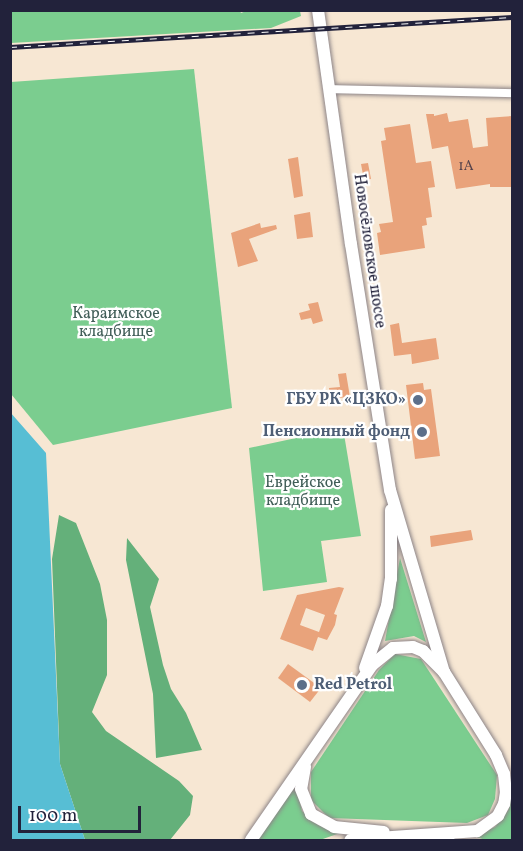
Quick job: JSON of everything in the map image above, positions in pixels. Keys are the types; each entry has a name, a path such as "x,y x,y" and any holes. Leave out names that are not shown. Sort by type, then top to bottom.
{"main road":[{"name":"Новосёловское шоссе","path":"318,10 391,495 444,672"},
{"name":"Новосёловское шоссе","path":"352,693 370,656 387,606 392,579 391,495"},
{"path":"251,840 372,665 393,648 403,646 423,651 444,672 496,755 504,774 506,792 498,816 488,826 464,832 406,834 351,840"},
{"path":"316,745 304,768 301,789 311,814 334,826 450,840"},
{"path":"496,755 513,774"}],"street":[{"path":"329,89 513,93"}],"green space":[{"path":"249,10 300,11 301,16 271,28 11,43 11,11 240,11 241,13"},
{"name":"Караимское кладбище","path":"194,69 232,408 53,445 11,394 11,82"},
{"name":"Еврейское кладбище","path":"343,428 361,536 321,541 327,582 263,591 249,448"},
{"path":"59,515 76,523 100,584 107,620 107,675 92,712 106,731 179,781 193,796 190,815 170,840 85,840 60,764 52,559"},
{"path":"127,538 159,579 150,607 163,665 171,689 186,713 202,750 156,758 153,694 126,560"},
{"path":"400,558 426,642 414,636 385,641"},
{"path":"395,654 421,659 497,775 495,799 488,815 467,823 329,818 311,800 311,772 379,670"},
{"path":"295,782 302,811 318,825 340,833 320,840 255,840"},
{"path":"511,789 512,840 485,840 474,836 495,827 509,809"}],"water":[{"path":"10,412 46,453 60,764 85,840 11,840"}],"building":[{"path":"447,113 449,122 468,119 473,148 488,146 486,118 513,116 513,187 490,187 490,184 456,189 448,146 432,149 426,114 434,114 434,116"},
{"path":"410,124 416,163 431,161 435,187 428,188 432,217 426,218 427,225 422,226 425,248 380,255 377,233 381,232 379,224 393,222 381,141 386,140 384,128"},
{"path":"298,157 303,196 294,198 288,159"},
{"path":"368,163 371,179 364,180 361,164"},
{"path":"310,212 313,237 297,239 294,215"},
{"path":"260,223 261,228 276,225 277,229 249,239 258,261 238,267 231,233"},
{"path":"318,302 323,321 313,324 311,318 301,320 299,313 310,310 308,304"},
{"path":"399,323 402,343 436,338 439,359 412,364 411,354 394,356 390,325"},
{"path":"346,373 350,397 337,398 337,403 330,403 329,388 340,387 338,374"},
{"path":"423,383 424,390 431,389 440,456 415,459 406,385"},
{"path":"471,530 473,540 431,547 430,536"},
{"path":"344,588 334,614 337,615 335,625 327,640 318,637 313,651 280,639 297,595","holes":["306,608 325,615 319,632 300,625"]},
{"name":"Red Petrol","path":"288,664 321,688 310,702 278,678"}],"railway":[{"path":"10,47 512,17"}],"place":[{"name":"ГБУ РК «ЦЗКО»","path":"418,400"},
{"name":"Пенсионный фонд","path":"422,432"},
{"name":"Red Petrol","path":"302,685"}]}
